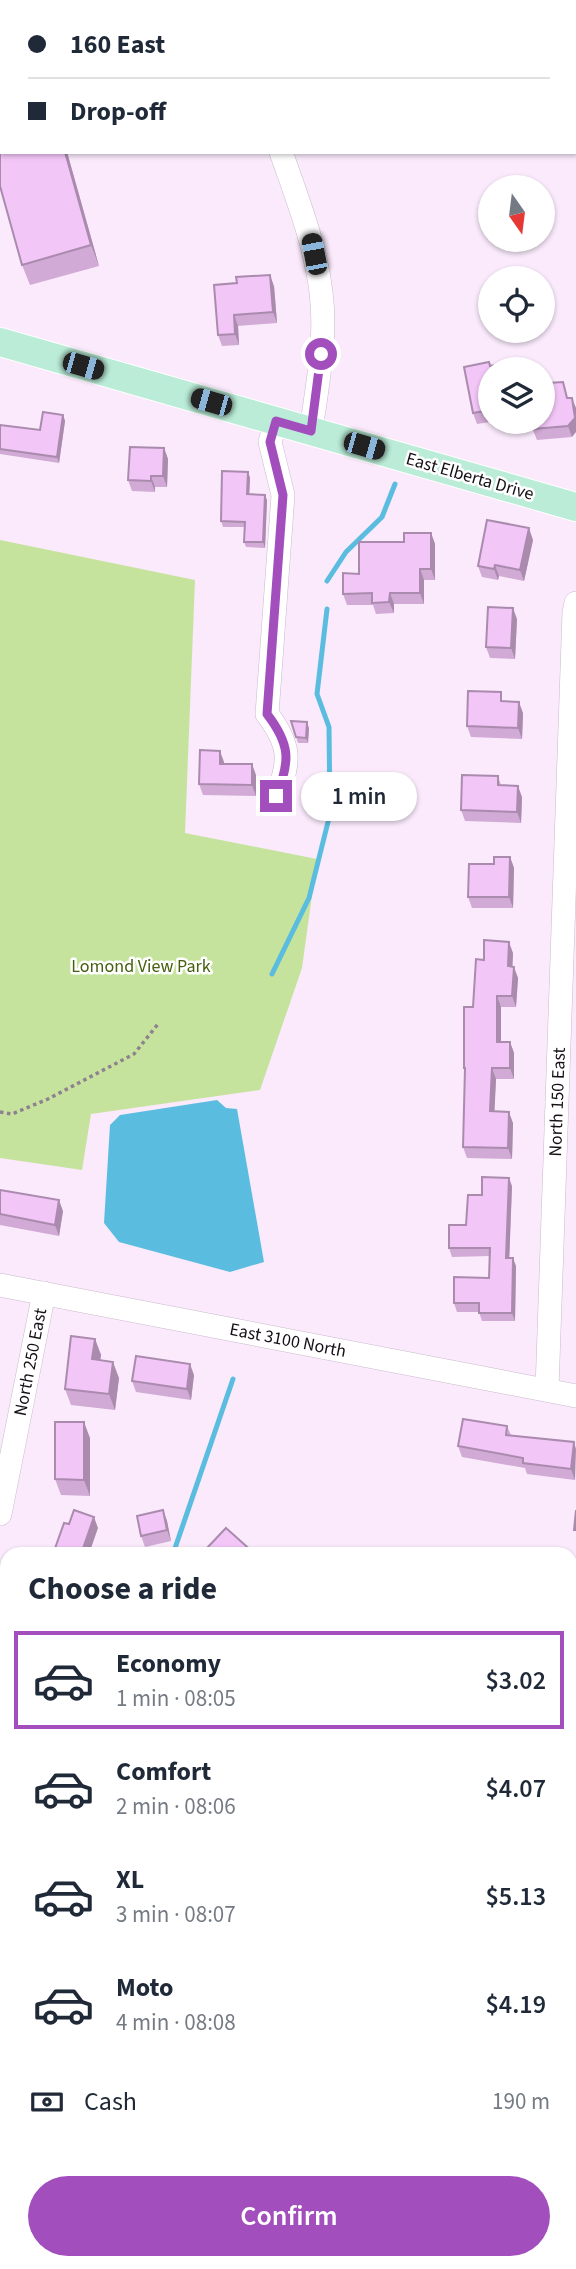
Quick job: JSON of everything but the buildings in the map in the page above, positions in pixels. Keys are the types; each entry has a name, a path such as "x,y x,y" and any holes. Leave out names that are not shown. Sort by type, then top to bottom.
{"main road":[{"name":"East Elberta Drive","path":"0,342 576,507"}],"street":[{"path":"282,154 310,235 322,293 321,354 311,431"},
{"path":"276,421 270,442 283,495 267,714 281,733 286,752 284,778 276,796"},
{"name":"North 150 East","path":"547,1390 573,626 576,603"},
{"name":"East 3100 North","path":"0,1285 576,1396"},
{"name":"North 250 East","path":"0,1514 44,1293"}],"path":[{"path":"0,1112 12,1114 48,1099 134,1054 158,1024"}],"green space":[{"name":"Lomond View Park","path":"0,540 195,580 185,833 317,859 302,968 260,1090 91,1114 82,1170 0,1158"}],"water":[{"path":"217,1100 226,1108 237,1109 264,1262 230,1272 119,1242 104,1223 110,1125 120,1115"}],"waterway":[{"path":"327,581 346,552 382,517 395,484"},
{"path":"272,974 309,898 330,814 329,727 317,694 327,609"},
{"path":"175,1547 233,1379"}],"route":[{"path":"276,796 284,778 286,752 281,733 267,714 283,495 270,442 276,421 311,431 321,354"}]}
